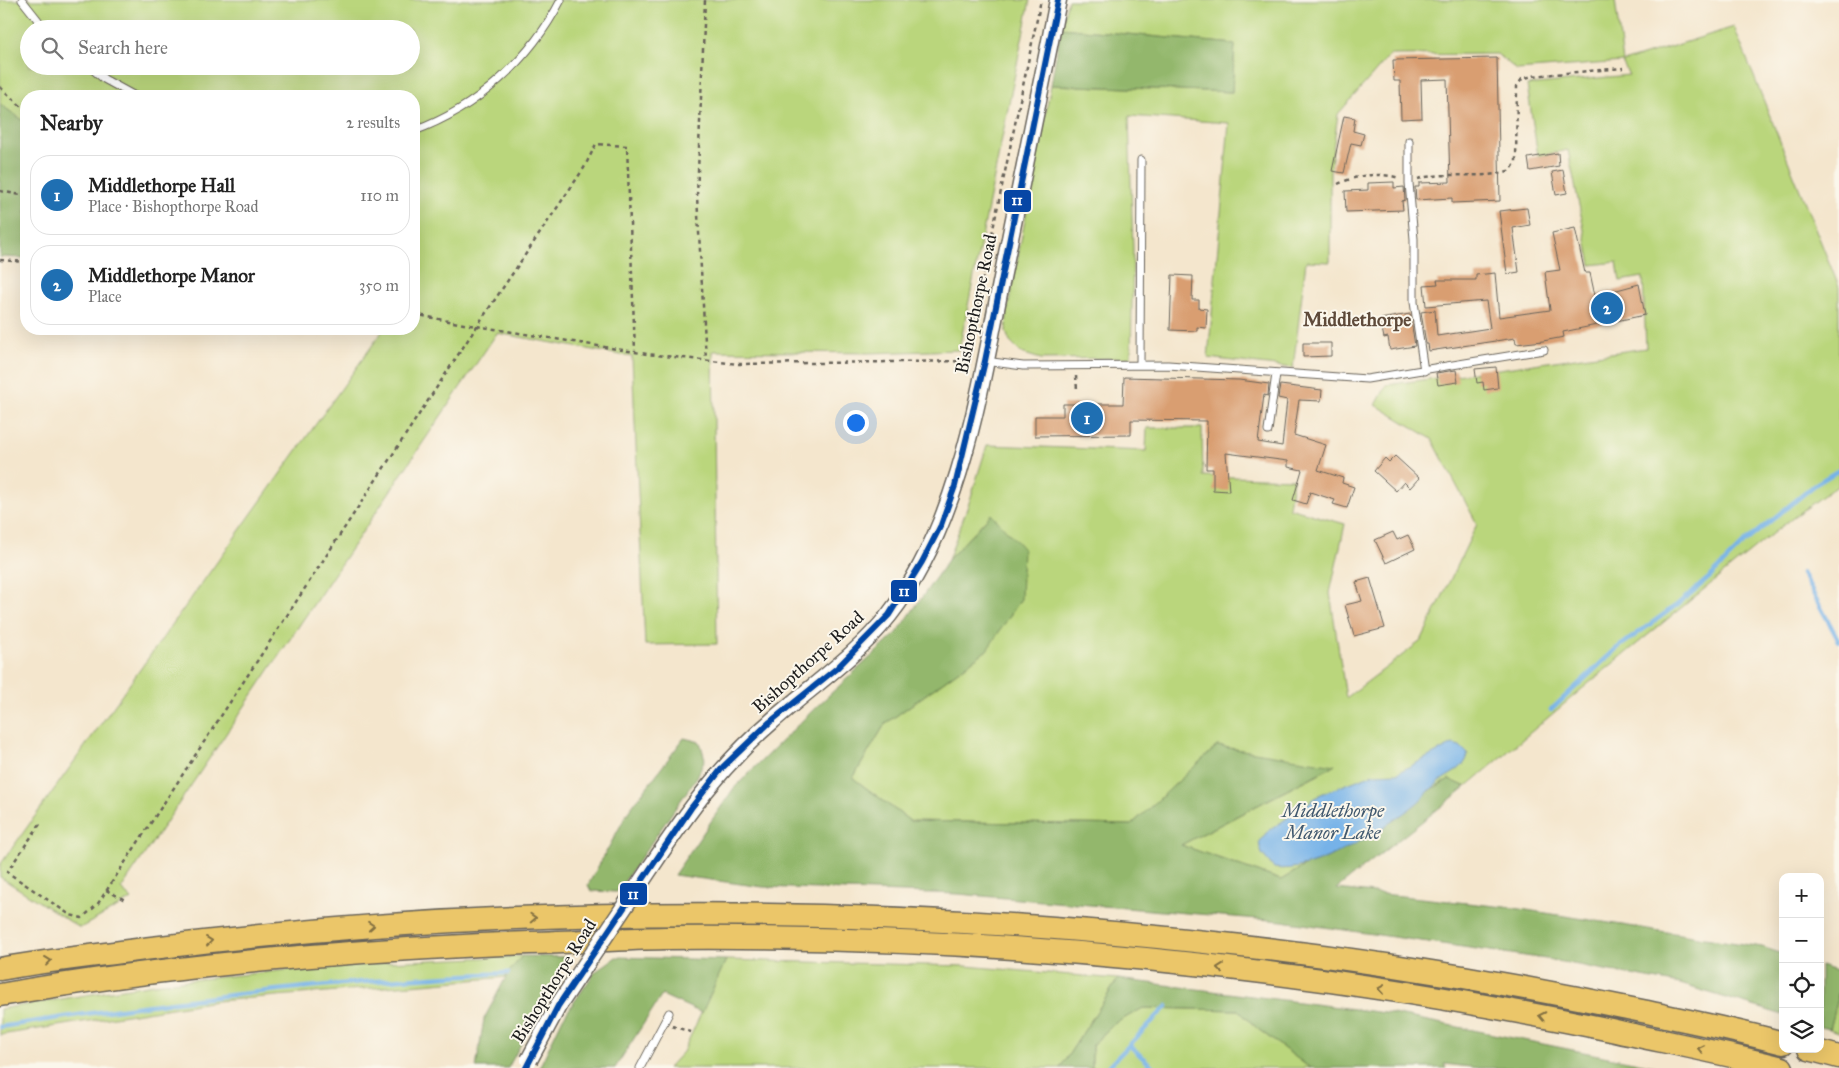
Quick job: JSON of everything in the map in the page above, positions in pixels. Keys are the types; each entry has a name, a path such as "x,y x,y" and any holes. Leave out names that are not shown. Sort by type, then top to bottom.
{"highway":[{"path":"0,969 239,937 425,921 666,914 877,916 1085,929 1322,955 1535,989 1779,1041"},
{"path":"0,994 237,962 425,947 664,938 878,941 1086,954 1321,979 1530,1014 1748,1059 1782,1068"},
{"path":"1824,1053 1839,1057"}],"street":[{"name":"Bishopthorpe Road","path":"528,1064 563,999 691,808 723,767 770,722 836,668 889,615 922,562 941,525 955,486 978,361 1058,0"}],"lane":[{"path":"22,0 38,20"},
{"path":"420,129 431,125 475,100 516,64 554,14 561,0"},
{"path":"99,75 124,90"},
{"path":"1409,141 1409,183 1414,239 1414,302 1424,371"},
{"path":"1140,365 1141,160"},
{"path":"978,361 1023,366 1175,365 1276,374 1367,379 1544,350"},
{"path":"1268,432 1276,374"},
{"path":"640,1068 669,1013"}],"path":[{"path":"705,0 697,196 706,360"},
{"path":"420,315 634,351 738,364 978,361 971,334 1040,0"},
{"path":"1338,184 1347,180 1372,175 1398,177 1409,183 1420,178 1482,176 1511,170 1516,162 1516,104 1518,86 1522,79 1532,76 1623,68"},
{"path":"0,87 20,105"},
{"path":"40,824 7,872 70,916 82,918 91,912 106,890 477,326 584,168 596,144 627,146 634,351"},
{"path":"0,191 20,195"},
{"path":"0,260 20,262"},
{"path":"106,890 127,902"},
{"path":"664,1023 694,1033"}],"green space":[{"path":"0,0 1030,0 959,350 869,353 713,351 717,644 645,645 632,357 497,333 121,889 132,899 80,928 0,877 0,865 380,335 420,335 420,90 20,90 20,119 0,104"},
{"path":"1068,0 1615,0 1623,62 1734,27 1839,287 1839,484 1778,529 1589,683 1466,787 1449,779 1281,880 1181,845 1334,766 1217,746 1131,825 910,821 853,778 885,724 987,650 991,514 948,560 970,500 987,445 1146,451 1147,428 1202,428 1203,476 1293,479 1289,508 1345,524 1330,593 1346,698 1421,641 1477,524 1432,439 1376,405 1387,385 1646,348 1643,277 1620,281 1617,262 1591,265 1568,150 1538,156 1527,85 1629,75 1622,62 1517,70 1497,54 1390,55 1338,114 1330,171 1330,262 1306,261 1293,368 1208,358 1229,123 1129,116 1133,250 1131,358 1041,359 1021,353 1010,342 1006,332 1007,313 1051,85 1232,92 1235,44 1061,28"},
{"path":"1061,28 1235,44 1232,92 1051,85"},
{"path":"0,104 20,119 20,258 0,257"},
{"path":"991,514 1023,548 1021,599 987,650 885,724 853,778 910,821 1131,825 1217,746 1335,765 1181,845 1281,880 1449,779 1466,787 1336,889 1514,908 1762,947 1779,953 1779,1014 1680,984 1546,959 1282,921 958,894 763,887 674,875 734,788 815,708 897,633 948,560"},
{"path":"684,738 700,742 705,759 697,777 617,892 591,891 588,885 628,812"},
{"path":"522,956 507,977 216,1001 0,1035 0,1009 154,984 343,964"},
{"path":"522,956 568,957 508,1068 476,1068 484,1019 508,973"},
{"path":"616,957 726,960 702,1013 662,995 615,1068 539,1068 563,1018 595,972"},
{"path":"726,960 965,966 1118,979 1060,1068 668,1068 683,1052"},
{"path":"1824,967 1839,972 1839,991 1829,1029 1824,1028"},
{"path":"1118,979 1393,1014 1663,1068 1479,1068 1444,1064 1446,1068 1310,1068 1258,1029 1238,1010 1143,1008 1114,1024 1092,1045 1092,1068 1060,1068"},
{"path":"1839,991 1839,1032 1829,1029"},
{"path":"1143,1008 1238,1010 1258,1029 1310,1068 1092,1068 1092,1045 1114,1024"}],"water":[{"name":"Middlethorpe Manor Lake","path":"1453,744 1460,746 1468,754 1464,764 1439,782 1411,808 1364,839 1326,858 1307,865 1290,868 1274,868 1262,854 1259,843 1266,833 1321,794 1373,774 1397,773"}],"building":[{"path":"1497,58 1500,201 1452,203 1452,198 1416,200 1415,187 1419,187 1419,183 1450,182 1447,79 1421,80 1422,118 1401,119 1400,81 1394,81 1393,60"},
{"path":"1344,116 1355,118 1353,131 1364,134 1361,145 1351,143 1344,173 1332,171"},
{"path":"1558,153 1559,166 1530,171 1528,158"},
{"path":"1563,170 1567,193 1556,195 1552,172"},
{"path":"1394,182 1394,188 1404,187 1405,200 1402,201 1403,210 1346,212 1345,191 1368,190 1368,183"},
{"path":"1527,208 1530,225 1513,228 1519,272 1507,274 1499,211"},
{"path":"1575,228 1585,273 1590,273 1595,296 1639,284 1645,315 1563,332 1564,337 1543,341 1516,344 1515,338 1429,351 1428,344 1426,344 1421,312 1435,310 1437,336 1490,328 1486,301 1426,306 1424,285 1438,284 1437,280 1476,280 1476,275 1495,273 1499,317 1550,310 1545,272 1560,270 1552,233"},
{"path":"1172,275 1193,276 1192,300 1199,300 1199,308 1207,309 1206,328 1197,327 1197,331 1170,330"},
{"path":"1410,314 1415,346 1390,350 1388,337 1384,338 1380,319"},
{"path":"1303,343 1331,343 1331,356 1303,357"},
{"path":"1496,367 1498,388 1484,390 1483,382 1477,383 1475,369"},
{"path":"1456,370 1458,382 1438,385 1436,373"},
{"path":"1124,377 1239,380 1269,384 1268,396 1264,395 1258,442 1282,446 1287,400 1278,398 1280,385 1322,390 1321,401 1299,400 1294,435 1326,445 1318,470 1343,478 1342,483 1354,487 1347,508 1333,504 1335,500 1310,492 1306,504 1293,500 1302,470 1288,467 1288,461 1226,453 1229,491 1213,490 1213,469 1206,469 1207,421 1131,420 1131,435 1035,436 1035,416 1063,416 1063,404 1123,404"},
{"path":"1395,456 1419,478 1410,488 1404,482 1396,491 1374,471 1385,458 1389,462"},
{"path":"1393,532 1397,540 1408,535 1415,549 1386,563 1375,540"},
{"path":"1370,578 1385,628 1354,636 1345,605 1362,601 1356,582"}],"waterway":[{"path":"1551,710 1616,649 1678,604 1710,577 1746,541 1816,484 1839,470"},
{"path":"1802,573 1839,641"},
{"path":"0,1027 126,1008 253,992 444,976 508,973"},
{"path":"1107,1068 1167,1006"},
{"path":"1129,1045 1153,1067"}],"transit line":[{"name":"11","path":"526,1068 558,1006 691,808 723,767 770,722 837,668 889,615 922,562 941,525 955,486 985,361 1058,0"}],"place":[{"name":"Middlethorpe Manor","path":"1607,308"},
{"name":"Middlethorpe Hall","path":"1087,418"}],"district":[{"name":"Middlethorpe","path":"1357,319"}]}
